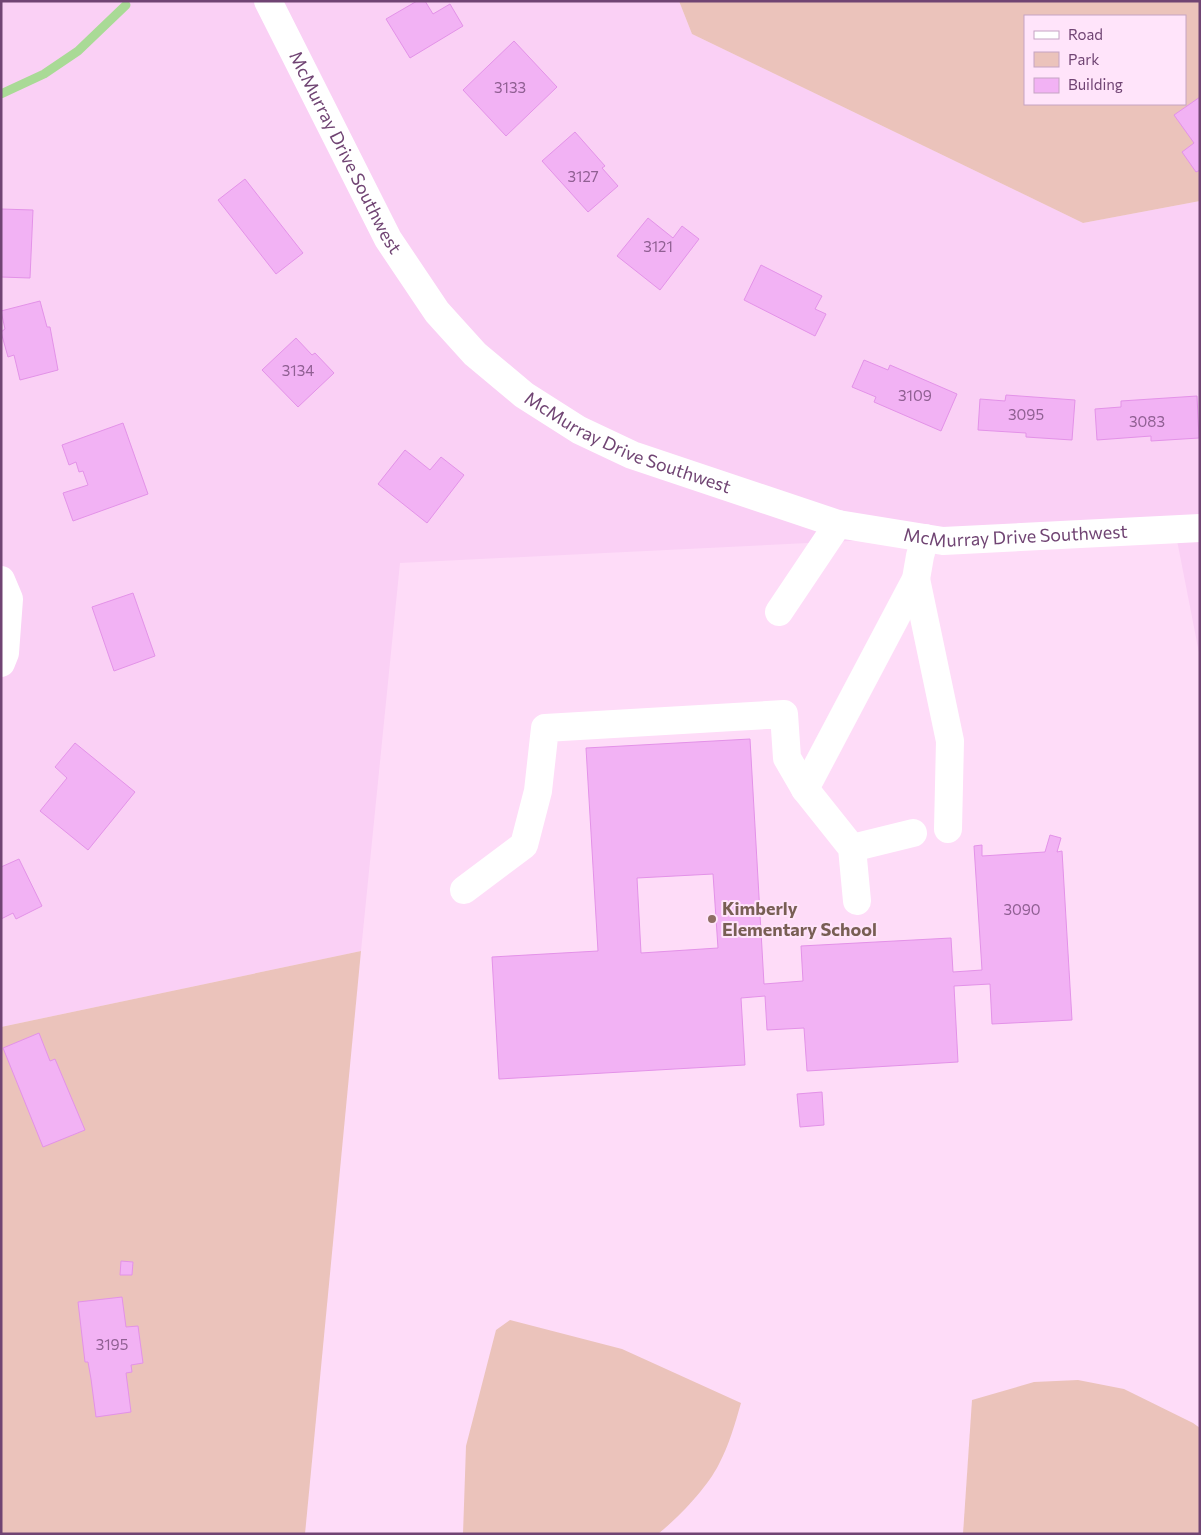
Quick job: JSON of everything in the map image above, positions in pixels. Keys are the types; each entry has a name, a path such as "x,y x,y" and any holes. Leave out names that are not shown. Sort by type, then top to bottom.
{"street":[{"name":"McMurray Drive Southwest","path":"268,1 388,239 437,312 475,354 524,395 579,430 632,454 838,524 943,541 1200,528"},
{"path":"779,612 838,524"},
{"path":"805,789 916,579 925,538"},
{"path":"916,579 950,741 948,829"},
{"path":"1,580 9,599 5,653 1,662"},
{"path":"464,890 524,845 538,791 545,728 784,714 787,758 805,789 852,848 858,901"},
{"path":"852,848 913,834"}],"shaded area":[{"path":"1,1 679,1 692,34 1083,223 1200,201 1200,658 1174,525 400,563 361,951 1,1027"}],"green space":[{"path":"679,1 1200,1 1200,201 1083,223 692,34"},
{"path":"361,951 305,1534 1,1534 1,1027"},
{"path":"510,1320 622,1349 741,1403 729,1442 714,1473 692,1502 658,1534 463,1534 466,1446 496,1330"},
{"path":"1078,1380 1124,1389 1200,1428 1200,1534 963,1534 972,1400 1034,1382"}],"building":[{"path":"417,1 425,1 433,14 450,4 463,26 410,58 386,19"},
{"path":"514,41 557,87 506,136 463,90"},
{"path":"1200,97 1200,170 1196,172 1182,152 1194,143 1174,115"},
{"path":"575,132 605,166 602,168 618,186 588,212 542,161"},
{"path":"245,179 303,253 276,274 218,200"},
{"path":"1,209 33,210 30,278 1,277"},
{"path":"648,218 673,238 682,226 699,239 660,290 617,256"},
{"path":"761,265 822,296 815,309 826,314 815,336 744,300"},
{"path":"40,301 47,327 50,327 58,370 20,380 14,355 8,357 1,332 5,329 1,311"},
{"path":"296,338 312,355 315,353 334,373 298,407 262,370"},
{"path":"864,360 888,370 890,365 957,394 941,431 874,402 876,397 852,387"},
{"path":"1006,395 1075,400 1072,440 1026,437 1026,433 978,430 980,399 1005,401"},
{"path":"1197,396 1199,438 1151,441 1151,436 1097,440 1095,409 1121,407 1121,401"},
{"path":"123,423 148,494 73,521 63,493 88,485 83,471 79,472 76,462 69,465 62,445"},
{"path":"405,450 430,470 441,457 464,475 427,523 378,484"},
{"path":"133,593 155,656 114,671 92,607"},
{"path":"750,739 764,984 803,981 801,946 951,938 953,972 982,970 974,846 982,845 982,856 1045,852 1050,835 1061,838 1057,852 1062,851 1072,1020 992,1024 990,984 954,986 958,1062 807,1071 804,1028 767,1030 765,996 741,998 745,1065 499,1079 492,957 598,951 586,748","holes":["713,874 718,948 641,953 637,878"]},
{"path":"75,743 135,792 88,850 40,811 67,778 55,767"},
{"path":"19,859 42,906 16,919 13,913 1,919 1,867"},
{"path":"39,1033 50,1061 55,1059 85,1130 43,1147 3,1048"},
{"path":"822,1092 824,1125 800,1127 797,1094"},
{"path":"121,1261 133,1262 132,1275 120,1275"},
{"path":"122,1297 126,1327 138,1326 143,1363 131,1365 132,1372 126,1373 131,1412 96,1417 88,1362 85,1362 78,1302"}],"waterway":[{"path":"1,94 44,74 78,51 126,5"}],"place":[{"name":"Kimberly Elementary School","path":"712,919"}]}
